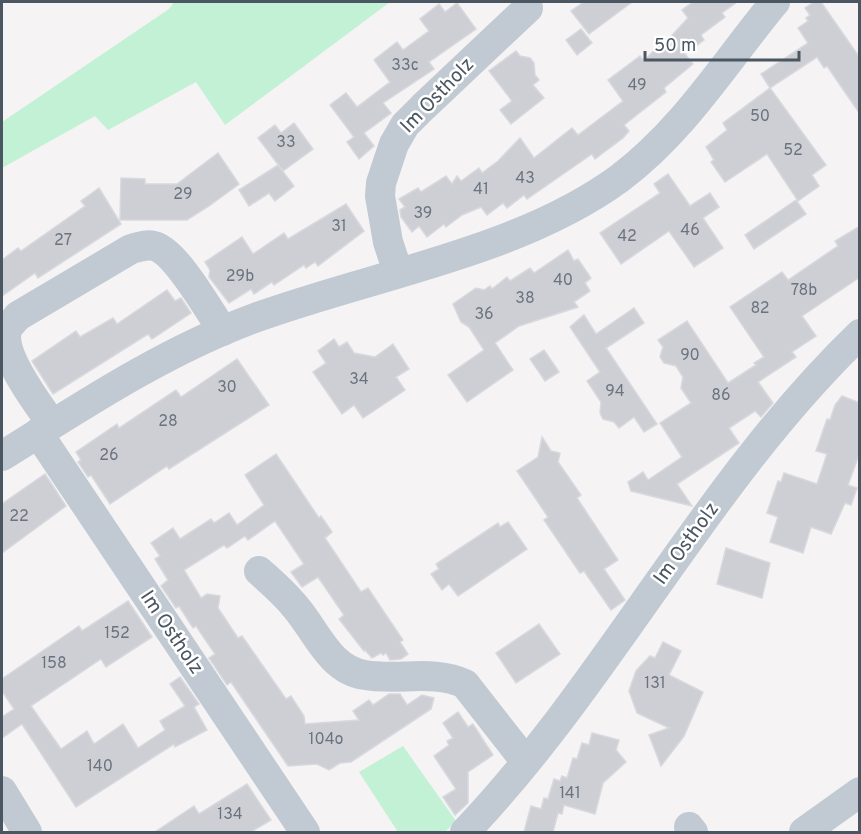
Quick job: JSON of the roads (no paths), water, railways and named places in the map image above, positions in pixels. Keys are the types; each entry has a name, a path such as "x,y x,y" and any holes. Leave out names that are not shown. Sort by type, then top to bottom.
{"street":[{"path":"2,456 151,366 223,330 308,299 523,231 576,206 621,177 674,130 775,2"},
{"name":"Im Ostholz","path":"398,272 387,242 380,196 381,183 394,144 405,125 528,8"},
{"name":"Im Ostholz","path":"223,330 169,254 154,246 143,246 131,249 18,316 7,330 4,344 10,362 45,428 305,832"},
{"name":"Im Ostholz","path":"465,832 526,762 790,407 860,334"},
{"path":"259,571 293,603 333,658 363,675 435,675 452,678 465,684 526,762"},
{"path":"2,791 27,832"},
{"path":"804,832 860,792"}]}
